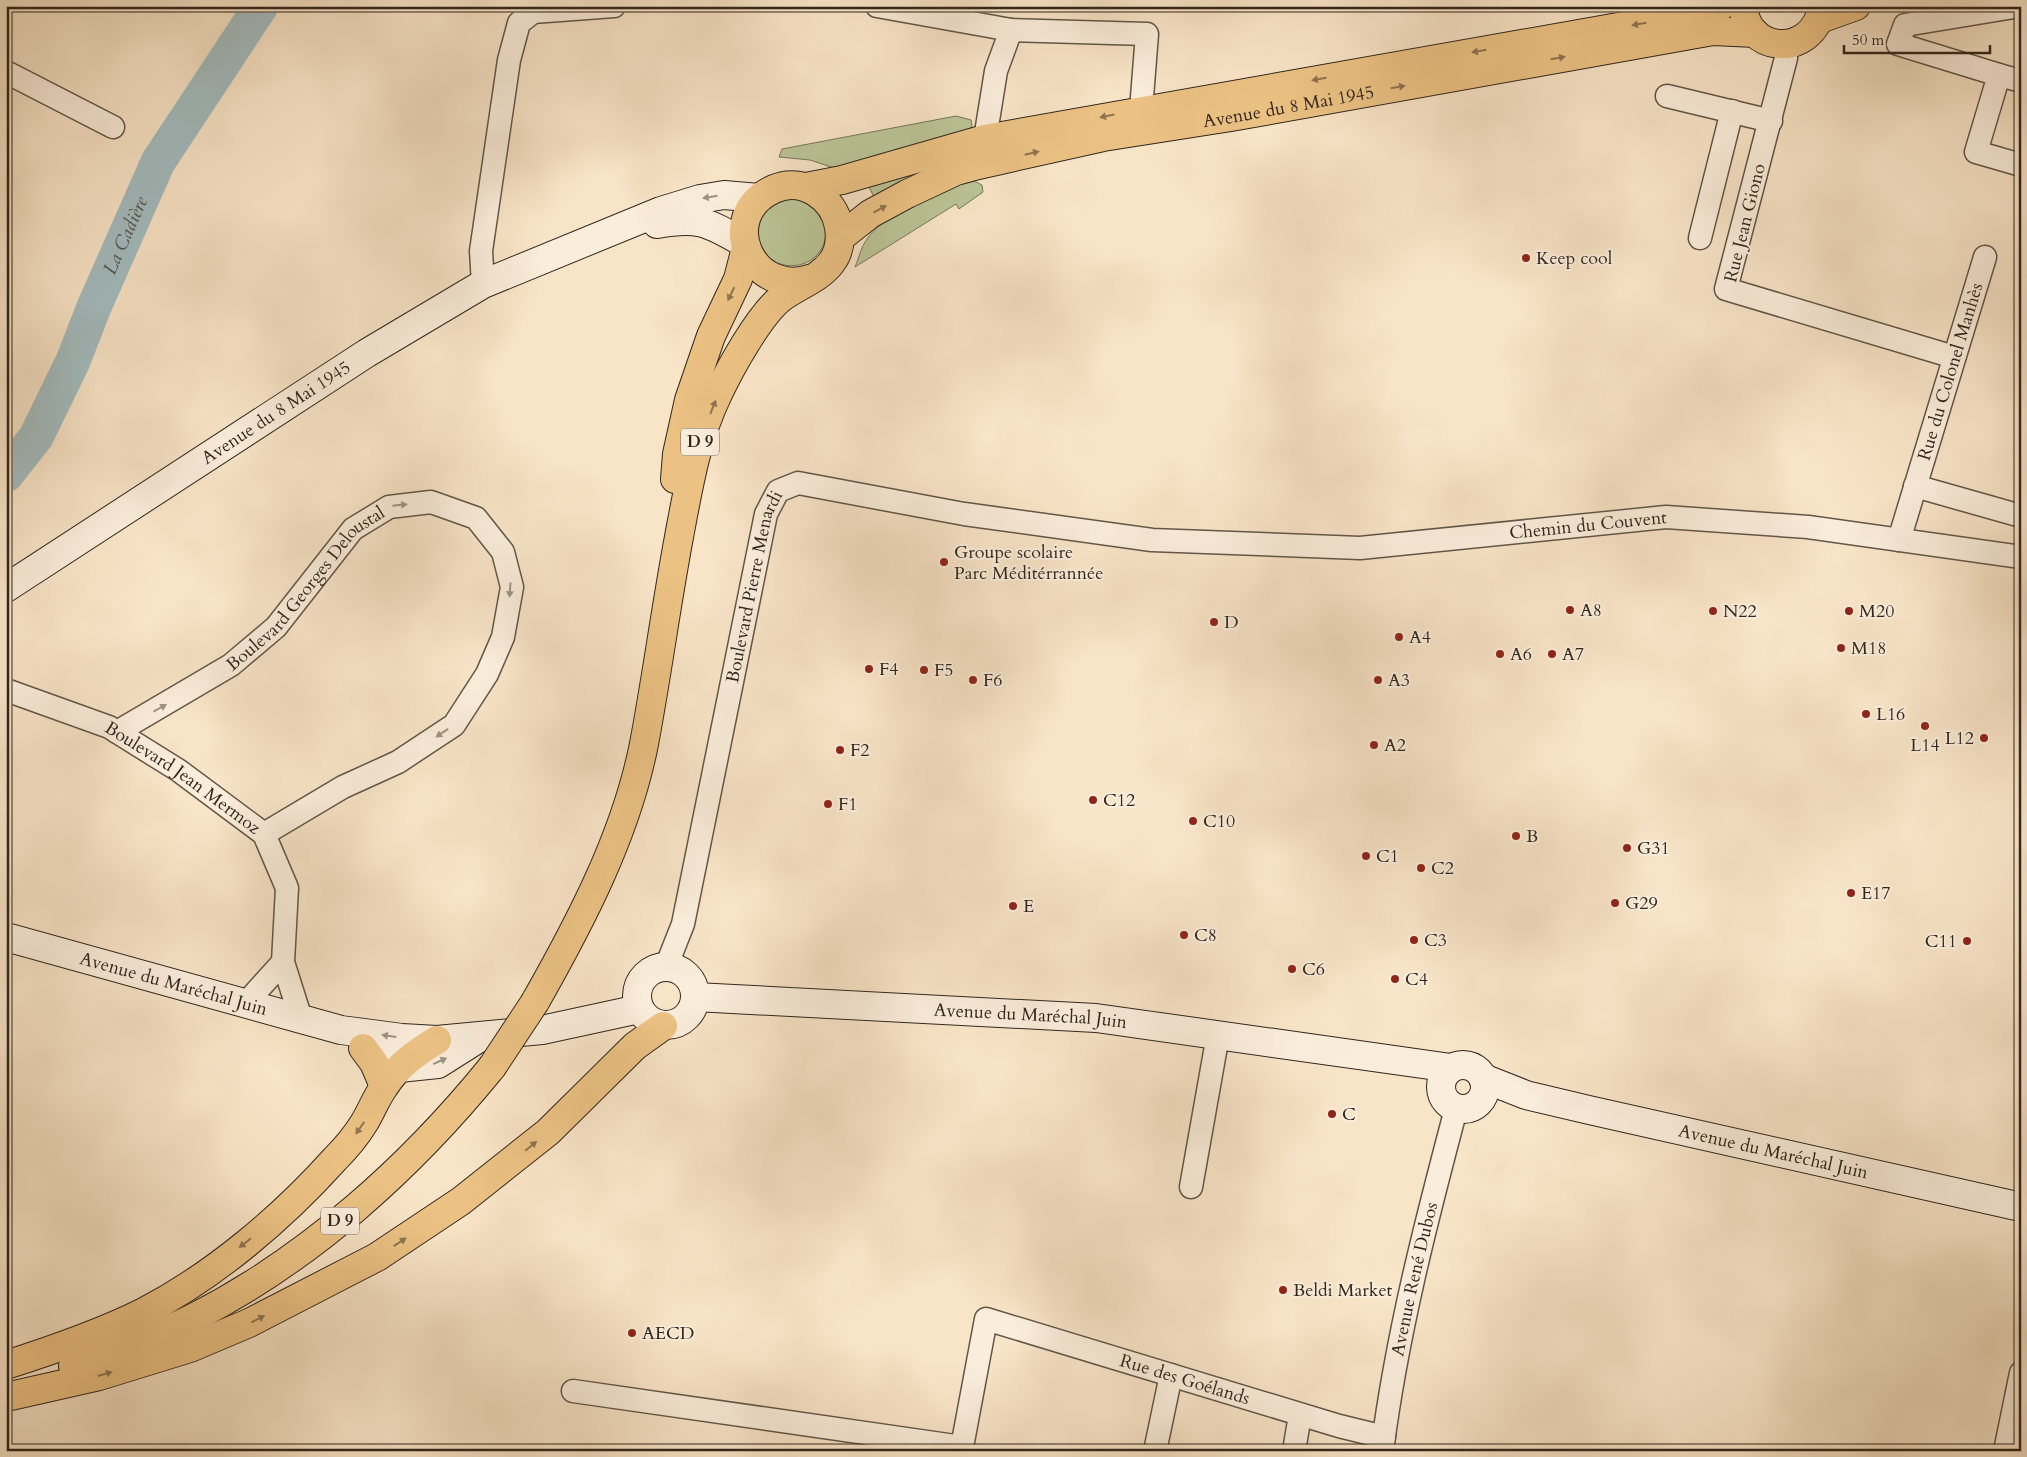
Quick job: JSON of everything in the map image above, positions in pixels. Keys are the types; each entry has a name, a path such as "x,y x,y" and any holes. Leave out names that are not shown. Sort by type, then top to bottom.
{"main road":[{"name":"Avenue du 8 Mai 1945","path":"806,187 842,180 985,139 1140,110 1703,12 1721,6"},
{"path":"1744,6 1748,22 1755,32 1764,40 1786,44 1797,42 1807,37 1815,29 1822,13 1856,6"},
{"name":"Avenue du 8 Mai 1945","path":"841,237 870,214 907,194 956,171 978,165 1103,137 1713,31 1755,32"},
{"path":"789,185 806,187 825,198 837,214 841,237 837,253 830,265 813,278 804,281 787,282 773,278 759,269 745,245 744,224 749,212 759,198 775,188 789,185"},
{"path":"558,255 661,211 700,199 724,195 759,198"},
{"path":"558,255 640,228 675,221 707,222 745,245"},
{"name":"D 9","path":"660,642 677,454 689,400 710,336 738,279 745,245"},
{"name":"Avenue du 8 Mai 1945","path":"6,588 367,353 483,284 558,255"},
{"name":"D 9","path":"6,1390 156,1336 194,1318 243,1289 340,1222 417,1152 469,1096 492,1067 535,1002 588,903 627,805 644,746 688,484 701,437 718,394 758,324 780,299 813,278"},
{"name":"Avenue du Maréchal Juin","path":"6,937 341,1030 402,1038 437,1040 542,1030 639,1009"},
{"path":"6,1397 99,1376 190,1348 249,1324 377,1257 460,1201 548,1132 635,1046 663,1026 679,1023 686,1018 691,1012 695,997 690,979 675,968 666,967 648,973 641,980 637,989 639,1009 652,1022 663,1026"},
{"name":"Avenue du Maréchal Juin","path":"695,997 1096,1018 1451,1068 1442,1080 1464,1097"},
{"name":"Avenue du Maréchal Juin","path":"341,1030 362,1048 374,1063 392,1077 438,1064 480,1037"},
{"path":"6,1365 58,1347 144,1311 211,1270 263,1229 322,1174 364,1122 392,1077 414,1055 437,1040"},
{"name":"Avenue du Maréchal Juin","path":"1364,1055 1464,1097 1526,1095 2021,1207"},
{"name":"D 9","path":"6,1378 156,1336"}],"street":[{"path":"483,284 481,251 509,60 519,24 533,12 614,6"},
{"path":"877,6 1011,30 1148,34 1140,110"},
{"path":"2020,6 1905,25 1898,44 2021,81"},
{"path":"985,139 996,72 1011,30"},
{"name":"Rue Jean Giono","path":"1786,44 1786,58 1726,289 1954,357"},
{"path":"6,72 112,127"},
{"path":"1999,75 1976,152 2021,165"},
{"path":"1667,96 1770,121"},
{"path":"1700,238 1732,111"},
{"name":"Rue du Colonel Manhès","path":"1899,540 1985,257"},
{"name":"Boulevard Pierre Menardi","path":"666,967 683,924 766,514 778,491 798,483 964,514 1152,540"},
{"path":"1915,486 2021,516"},
{"name":"Boulevard Georges Deloustal","path":"117,732 231,665 276,627 353,529 389,507 431,502 476,518 503,552 512,586 503,637 486,674 454,726 398,762 343,787 264,834"},
{"name":"Chemin du Couvent","path":"1152,540 1360,548 1666,517 1808,528 2021,557"},
{"name":"Boulevard Jean Mermoz","path":"6,690 109,726 178,770 264,834 287,888 283,962"},
{"path":"246,1003 283,962"},
{"path":"283,962 301,1018"},
{"path":"1191,1187 1218,1035"},
{"name":"Avenue René Dubos","path":"1383,1444 1402,1322 1417,1255 1464,1097"},
{"name":"Rue des Goélands","path":"573,1391 962,1447 986,1319 1300,1415 1383,1444"},
{"path":"2005,1451 2021,1373"},
{"path":"1155,1451 1171,1375"},
{"path":"1294,1451 1300,1415"}],"green space":[{"path":"956,116 971,120 970,130 837,169 810,160 779,157 782,149"},
{"path":"968,150 875,199 868,185"},
{"path":"970,179 982,185 983,192 959,209 956,204 855,267 867,239 886,220 914,204"},
{"path":"799,197 815,207 825,221 826,234 821,249 812,259 800,265 774,262 764,253 758,241 757,224 760,216 768,204"}],"waterway":[{"name":"La Cadière","path":"6,475 36,437 73,361 94,307 158,162 261,6"}],"place":[{"name":"Keep cool","path":"1526,258"},
{"name":"Groupe scolaire Parc Méditérrannée","path":"944,562"},
{"name":"A8","path":"1570,610"},
{"name":"N22","path":"1713,611"},
{"name":"M20","path":"1849,611"},
{"name":"D","path":"1214,622"},
{"name":"A4","path":"1399,637"},
{"name":"M18","path":"1841,648"},
{"name":"A6","path":"1500,654"},
{"name":"A7","path":"1552,654"},
{"name":"F4","path":"869,669"},
{"name":"F5","path":"924,670"},
{"name":"F6","path":"973,680"},
{"name":"A3","path":"1378,680"},
{"name":"L16","path":"1866,714"},
{"name":"L14","path":"1925,726"},
{"name":"L12","path":"1984,738"},
{"name":"A2","path":"1374,745"},
{"name":"F2","path":"840,750"},
{"name":"C12","path":"1093,800"},
{"name":"F1","path":"828,804"},
{"name":"C10","path":"1193,821"},
{"name":"B","path":"1516,836"},
{"name":"G31","path":"1627,848"},
{"name":"C1","path":"1366,856"},
{"name":"C2","path":"1421,868"},
{"name":"E17","path":"1851,893"},
{"name":"G29","path":"1615,903"},
{"name":"E","path":"1013,906"},
{"name":"C8","path":"1184,935"},
{"name":"C3","path":"1414,940"},
{"name":"C11","path":"1967,941"},
{"name":"C6","path":"1292,969"},
{"name":"C4","path":"1395,979"},
{"name":"C","path":"1332,1114"},
{"name":"Beldi Market","path":"1283,1290"},
{"name":"AECD","path":"632,1333"}]}
